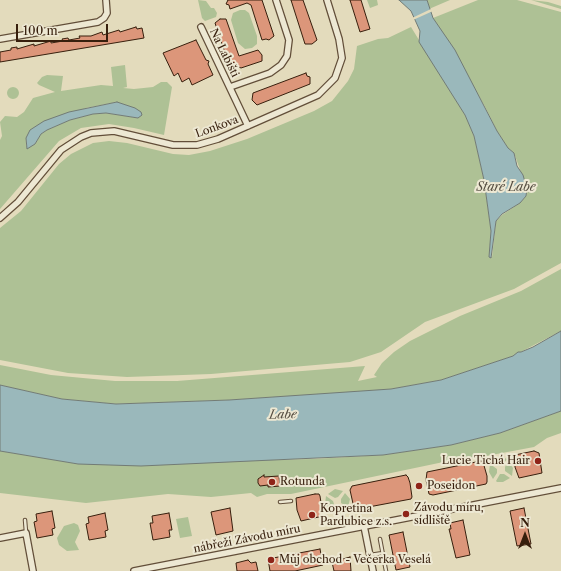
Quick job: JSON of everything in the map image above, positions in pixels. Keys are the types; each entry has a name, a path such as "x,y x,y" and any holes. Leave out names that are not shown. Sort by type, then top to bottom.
{"street":[{"path":"0,39 98,22 104,18 107,13 106,0"},
{"name":"Na Labišti","path":"230,87 270,72 281,65 287,56 289,40 276,0"},
{"name":"Lonkova","path":"0,218 14,205 61,150 81,137 91,133 114,131 172,145 189,146 206,143 314,97 324,90 335,78 341,65 342,53 339,39 327,0"},
{"name":"Na Labišti","path":"201,27 248,126"},
{"name":"nábřeží Závodu míru","path":"134,571 561,488"},
{"path":"364,526 373,571"},
{"path":"0,538 26,533 33,571"}],"lane":[{"path":"280,502 291,501"},
{"path":"25,520 26,533"},
{"path":"380,539 386,571"},
{"path":"370,555 382,552"}],"green space":[{"path":"198,0 206,1 211,8 214,8 217,13 216,17 205,21 202,18"},
{"path":"367,0 377,0 378,5 370,8"},
{"path":"427,0 450,0 429,9"},
{"path":"478,0 517,0 561,12 561,263 514,289 425,322 381,352 350,362 211,374 127,377 68,373 0,360 0,228 21,211 59,164 71,154 93,143 109,141 127,143 173,154 189,155 210,151 247,139 314,111 332,101 348,81 354,69 357,46 378,39 388,38 411,27 465,115 474,136 484,180 491,231 489,257 492,257 496,221 520,203 526,196 527,189 514,153 508,148 497,131 484,105 433,18"},
{"path":"531,0 548,2 561,6 561,9"},
{"path":"240,10 245,10 249,13 257,36 257,44 252,48 245,49 238,43 231,20 233,13"},
{"path":"125,65 127,87 123,88 134,89 153,87 161,82 167,82 172,87 164,135 109,124 81,128 59,141 0,209 0,140 2,136 0,122 5,116 17,117 24,112 33,98 55,92 37,83 42,77 47,75 63,76 61,91 101,85 113,86 111,67","holes":["117,102 138,118 106,113 93,114 70,120 47,130 41,134 35,144 26,146 26,138 86,108"]},
{"path":"13,87 17,89 19,93 17,97 13,99 9,97 7,93 9,89"},
{"path":"561,269 561,331 513,356 441,380 391,389 361,392 229,400 116,404 62,399 0,385 0,365 51,375 115,381 177,381 365,366 358,381 377,377 374,375 382,363 394,352 410,341 460,316 521,291"},
{"path":"561,411 561,433 547,438 534,447 454,462 453,460 291,494 267,494 257,497 251,493 211,497 168,494 86,503 0,493 0,451 78,464 313,459 383,455 451,445 500,433"},
{"path":"502,457 507,459 502,466 498,466 492,462 496,459"},
{"path":"508,461 513,468 512,476 505,471"},
{"path":"490,464 497,469 497,473 493,479 489,472"},
{"path":"500,474 504,474 510,478 503,482 497,482 496,481"},
{"path":"335,489 343,491 338,497 335,498 328,494"},
{"path":"345,493 350,499 348,507 341,503 341,499"},
{"path":"326,496 333,501 334,504 330,511 325,504"},
{"path":"340,505 346,509 345,511 339,514 332,513 336,506"},
{"path":"188,517 192,536 180,538 176,519"},
{"path":"74,523 78,525 80,531 75,542 79,550 67,551 59,545 57,538 64,526"}],"water":[{"name":"Staré Labe","path":"399,0 427,0 433,18 455,50 497,131 508,148 514,153 517,166 523,175 527,189 526,196 520,203 502,214 496,221 491,258 489,257 491,231 484,180 474,136 465,115 419,42 420,31 411,11"},
{"path":"117,102 135,108 141,112 142,115 138,118 106,113 93,114 70,120 41,134 35,144 27,149 26,138 30,130 44,121 69,112"},
{"name":"Labe","path":"561,331 561,411 500,433 451,445 383,455 141,466 78,464 0,451 0,385 62,399 116,404 229,400 391,389 441,380 513,356 518,352 533,347"}],"pier":[{"path":"431,9 433,11 413,20 412,18"}],"building":[{"path":"228,0 262,0 274,36 269,40 262,40 251,5 247,3 230,9 229,5 226,4"},
{"path":"291,0 303,0 317,40 312,44 305,44"},
{"path":"350,0 361,0 370,29 360,32"},
{"path":"220,19 226,19 239,56 258,50 262,55 262,61 241,68 228,62 215,23"},
{"path":"136,27 137,29 142,28 144,38 0,62 0,52 11,50 11,48 17,47 17,49 51,41 51,43 63,41 62,39 68,38 69,40 80,38 79,36 91,36 102,32 103,35"},
{"path":"196,40 206,60 209,61 208,64 213,75 192,85 189,78 182,82 178,73 174,76 163,53"},
{"path":"306,73 307,76 310,77 310,84 257,105 252,100 253,93"},
{"path":"534,451 539,453 542,473 519,478 515,467 515,455"},
{"path":"481,461 483,462 487,476 486,484 433,495 429,494 426,480 427,472"},
{"path":"264,475 264,477 279,476 280,486 260,486 258,479"},
{"path":"406,475 410,483 411,499 358,509 354,508 350,490 352,486"},
{"path":"319,494 320,496 323,516 301,521 297,510 296,498"},
{"path":"230,508 233,531 216,535 211,512"},
{"path":"524,508 531,544 517,546 510,511"},
{"path":"52,511 55,528 52,529 53,535 37,538 34,522 37,521 36,514"},
{"path":"105,513 108,530 105,531 106,537 89,540 86,524 89,523 88,517"},
{"path":"169,513 172,530 169,530 170,537 153,540 150,523 153,523 152,516"},
{"path":"463,520 470,555 456,558 449,529 451,529 450,523"},
{"path":"403,532 410,567 396,570 389,535"},
{"path":"320,549 323,565 295,571 270,571 268,559"},
{"path":"350,557 351,571 334,571 332,562"},
{"path":"248,560 251,563 256,562 258,571 237,571 236,563"}],"place":[{"name":"Lucie Tichá Hair","path":"538,461"},
{"name":"Rotunda","path":"272,482"},
{"name":"Poseidon","path":"419,486"},
{"name":"Závodu míru, sídliště","path":"406,514"},
{"name":"Kopretina Pardubice z.s.","path":"312,515"},
{"name":"Můj obchod - Večerka Veselá","path":"271,560"}]}
